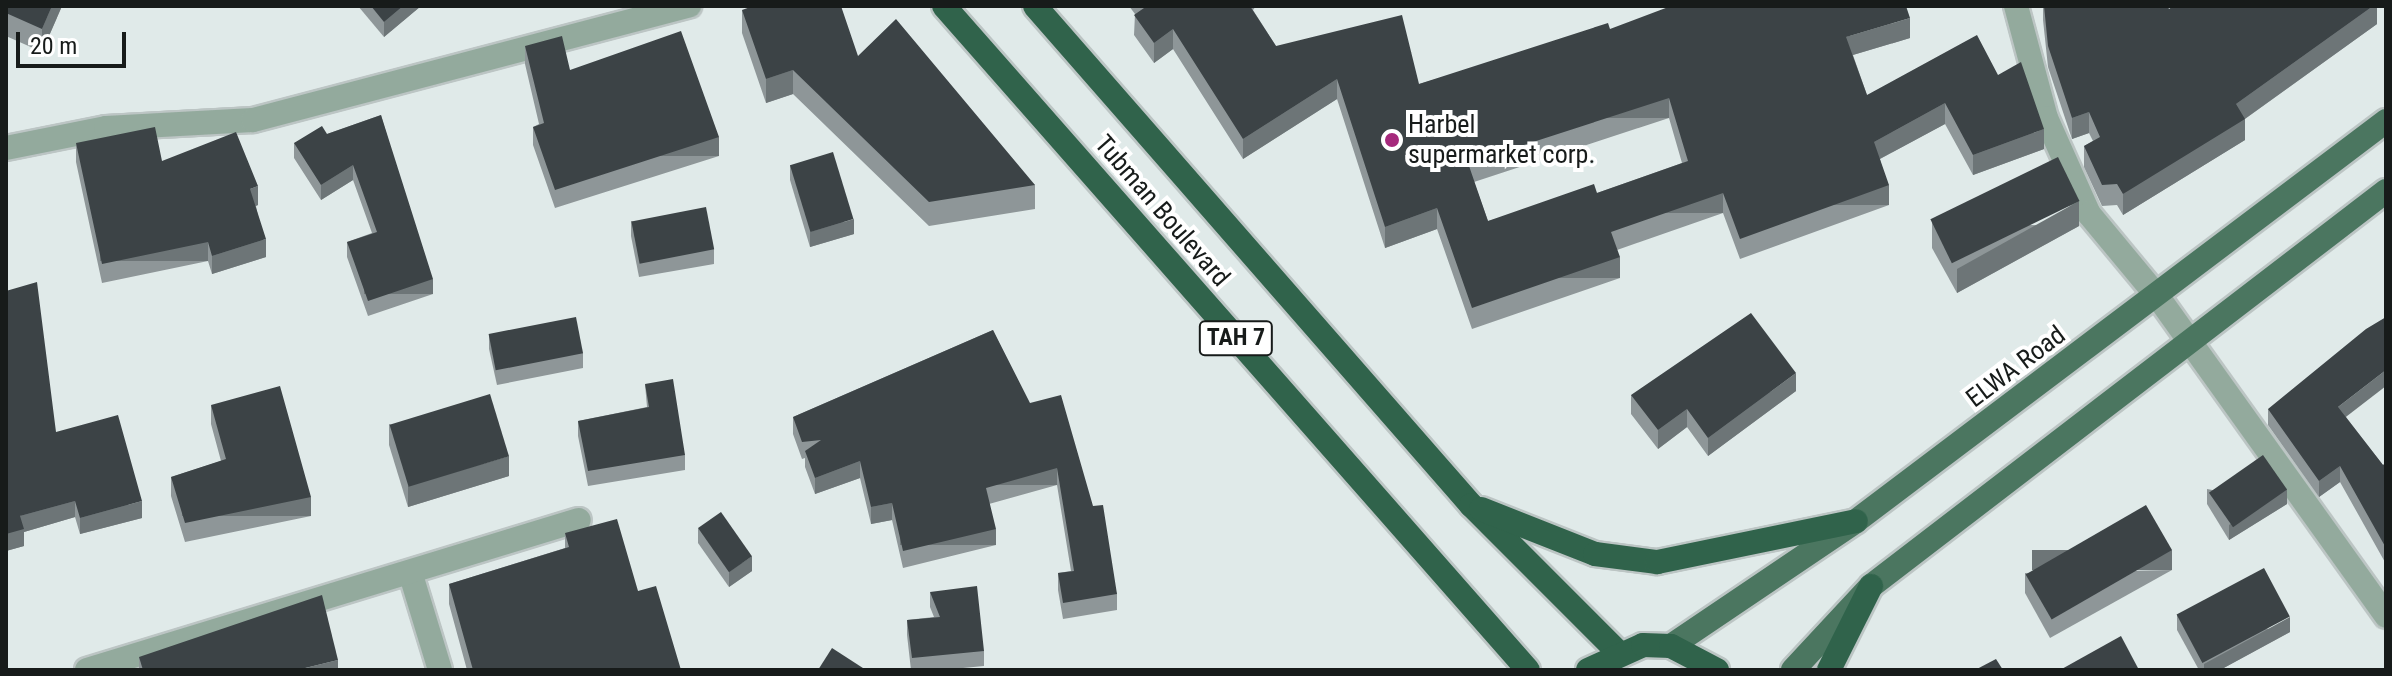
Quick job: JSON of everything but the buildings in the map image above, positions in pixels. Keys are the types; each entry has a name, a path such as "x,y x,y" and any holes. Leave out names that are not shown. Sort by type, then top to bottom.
{"highway":[{"name":"Tubman Boulevard","path":"944,6 1528,670"},
{"name":"Tubman Boulevard","path":"1035,6 1471,505 1617,651"},
{"path":"1471,505 1595,554 1657,562 1856,521"},
{"path":"1829,670 1871,586"},
{"path":"1588,670 1617,651 1671,646 1717,670"}],"main road":[{"name":"ELWA Road","path":"1671,646 1856,521 2158,297 2386,121"},
{"path":"1793,670 1871,586 2193,345 2386,191"}],"street":[{"path":"6,148 106,128 253,120 689,6"},
{"path":"2016,6 2046,118 2089,214 2158,297 2386,616"},
{"path":"87,670 411,575 579,520"},
{"path":"411,575 440,670"}],"place":[{"name":"Harbel supermarket corp.","path":"1392,140"}]}
